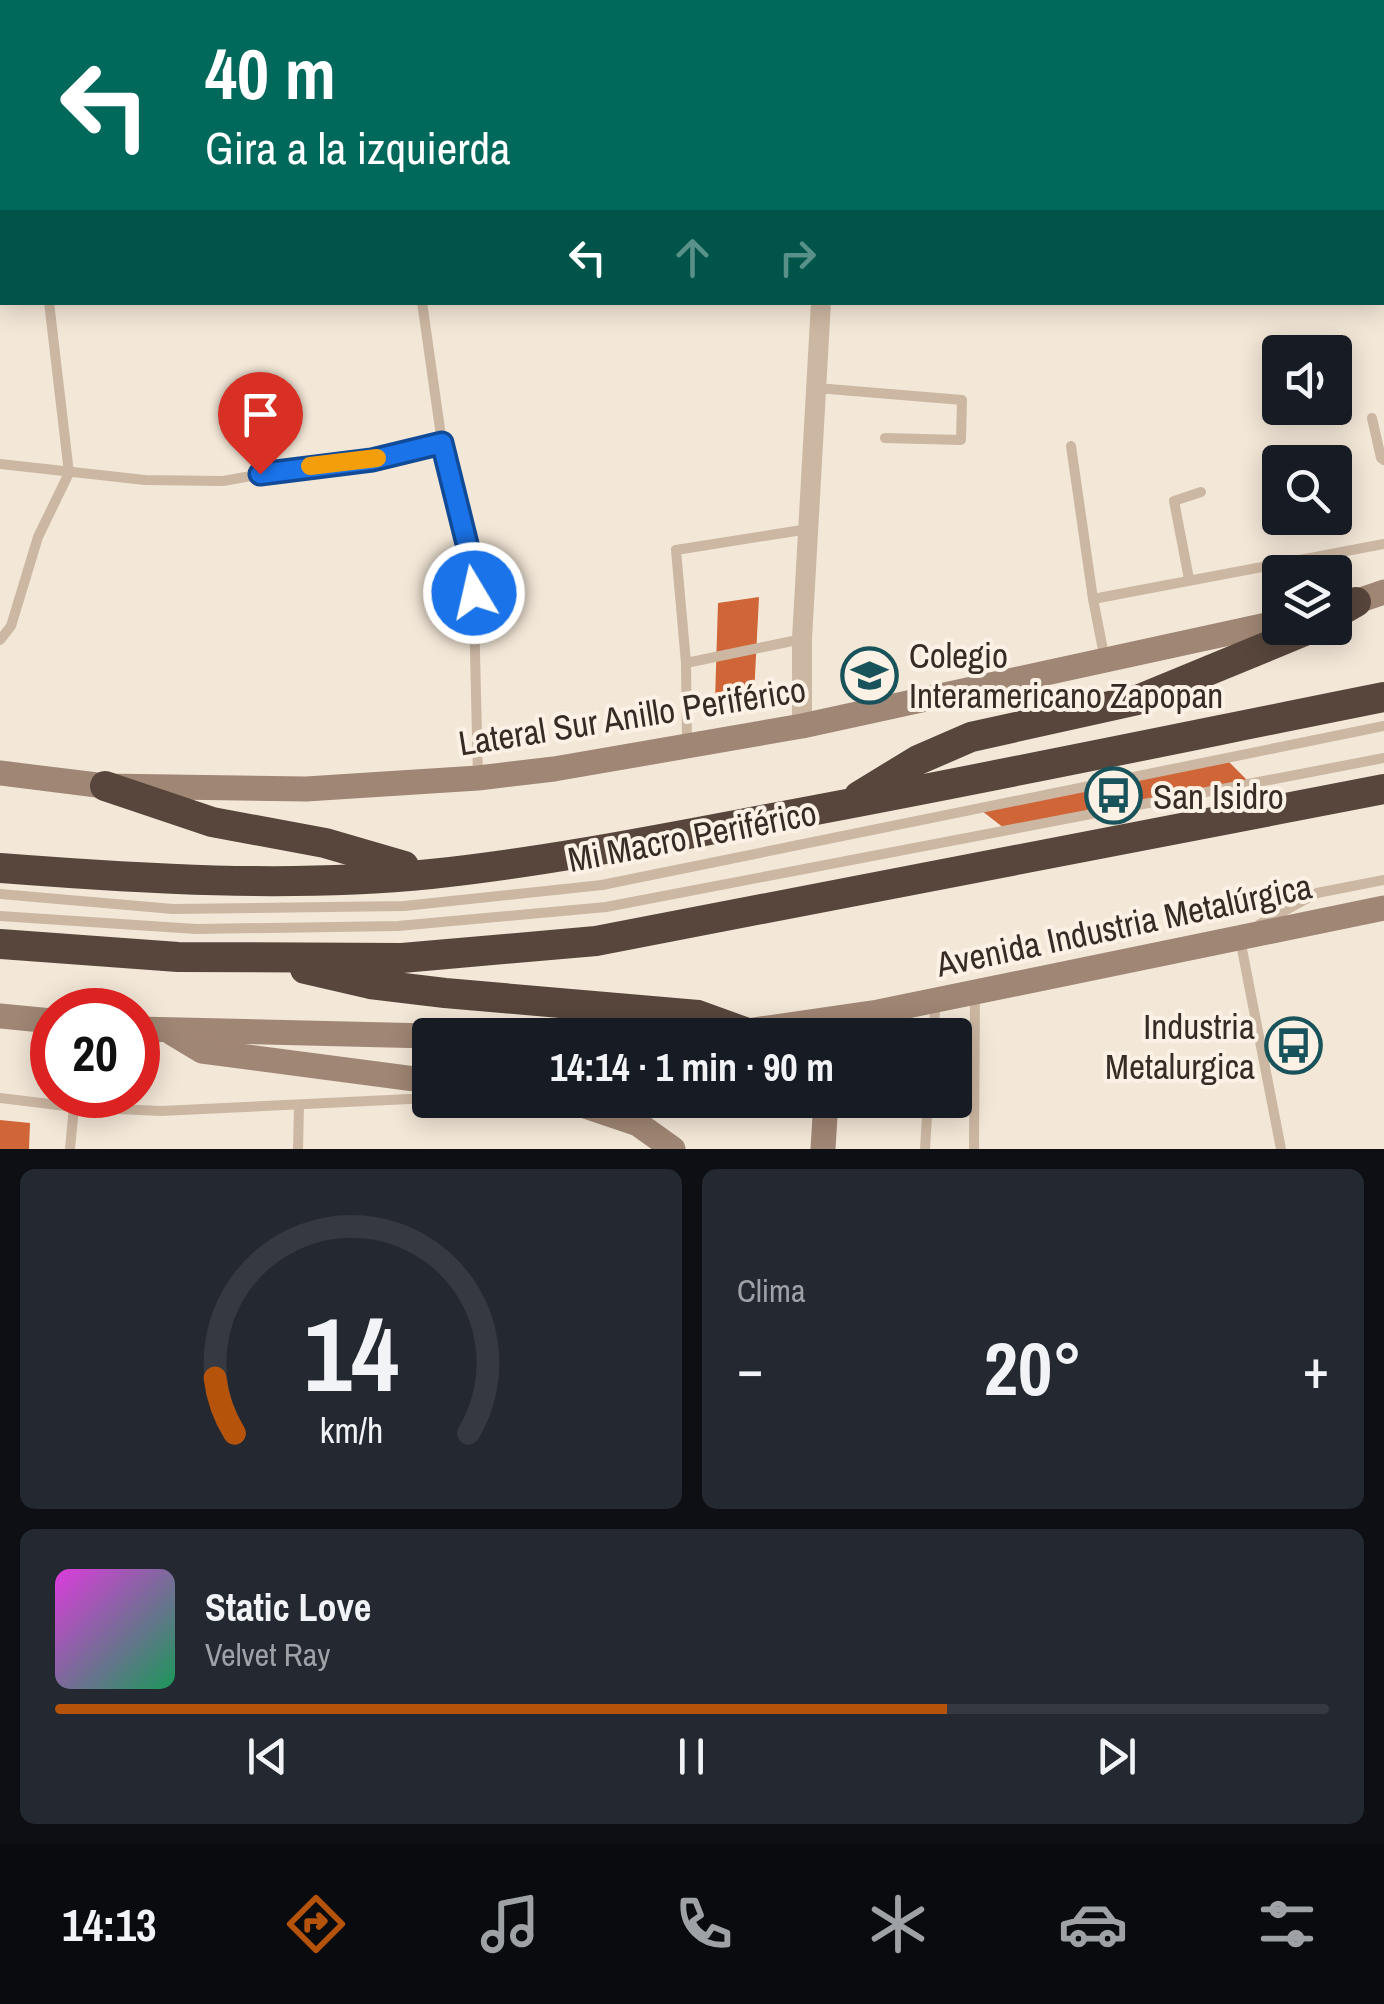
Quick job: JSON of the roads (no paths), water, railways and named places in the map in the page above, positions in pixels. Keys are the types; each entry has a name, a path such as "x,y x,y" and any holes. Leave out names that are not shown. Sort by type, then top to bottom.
{"highway":[{"path":"847,805 874,784 970,737 1137,700 1271,645"},
{"path":"0,868 121,878 268,881 430,874 642,842 847,805 1384,697"},
{"path":"104,786 212,822 325,843 430,874"},
{"path":"178,957 402,958 596,940 1384,789"},
{"path":"0,944 297,967 370,984 444,994 698,1014 708,1018"}],"main road":[{"name":"Lateral Sur Anillo Periférico","path":"0,773 104,786 306,789 478,778 802,726 1262,626"},
{"name":"Avenida Industria Metalúrgica","path":"838,1018 1384,908"},
{"path":"871,1018 878,1012"},
{"path":"0,1016 30,1019"},
{"path":"160,1031 412,1036"},
{"path":"171,1032 202,1051 412,1079"},
{"path":"623,1118 673,1149"},
{"path":"823,1149 825,1118"}],"street":[{"path":"802,726 802,640 821,305"}],"lane":[{"path":"0,640 11,626 38,537 69,472 49,305"},
{"path":"422,305 442,443 473,568 478,778"},
{"path":"816,388 962,400 961,440 884,438"},
{"path":"1372,418 1384,460"},
{"path":"0,464 145,480 222,480 372,460 442,443"},
{"path":"1072,446 1105,660"},
{"path":"1189,579 1174,501 1201,492"},
{"path":"687,747 686,663 676,550 808,529"},
{"path":"1093,599 1384,544"},
{"path":"686,663 802,640"},
{"name":"Mi Macro Periférico","path":"0,894 173,909 404,906 602,885 1384,726"},
{"name":"Mi Macro Periférico","path":"0,916 196,929 380,926 606,907 1384,758"},
{"path":"1281,1149 1239,936 1316,893 1384,880"},
{"path":"974,1149 975,992"},
{"path":"935,1018 936,1000"},
{"path":"0,1098 30,1102"},
{"path":"160,1111 412,1099"},
{"path":"298,1149 299,1104"},
{"path":"70,1149 73,1118"},
{"path":"924,1149 927,1118"}],"place":[{"name":"Colegio Interamericano Zapopan","path":"870,675"},
{"name":"San Isidro","path":"1114,796"},
{"name":"Industria Metalurgica","path":"1294,1046"}]}
